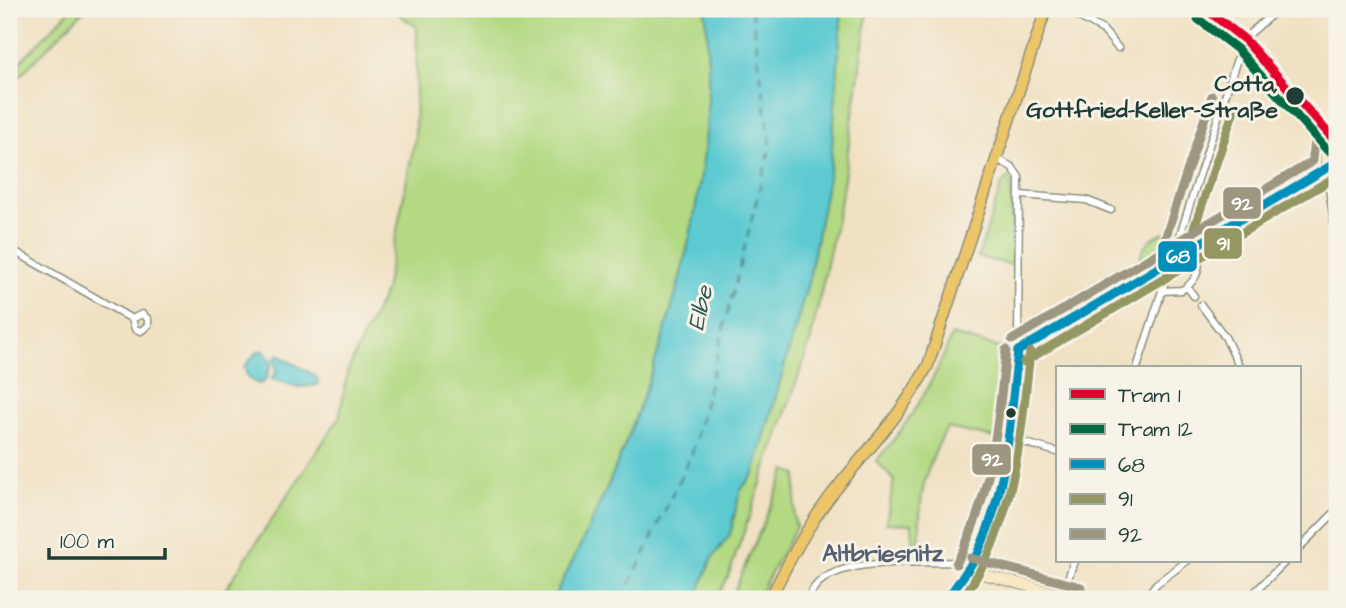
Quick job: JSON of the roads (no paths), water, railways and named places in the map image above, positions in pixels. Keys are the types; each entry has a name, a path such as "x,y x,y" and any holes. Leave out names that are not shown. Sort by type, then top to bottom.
{"main road":[{"path":"770,599 813,522 887,432 928,365 1045,9"}],"street":[{"path":"1065,9 1103,30 1118,48"},
{"path":"1209,9 1245,38 1336,136 1325,151 1337,242"},
{"path":"1138,366 1245,38 1256,25 1278,9"},
{"path":"947,599 967,570 986,533 1008,438 1018,351 1020,195 1017,172 997,159"},
{"path":"1018,351 1337,162"},
{"path":"1020,195 1086,201 1111,210"},
{"path":"1162,291 1175,293 1187,288 1199,268 1194,246"},
{"path":"9,248 132,319"},
{"path":"1187,288 1194,296"},
{"path":"1201,305 1225,337 1239,366"},
{"path":"1008,438 1056,452"},
{"path":"1300,547 1337,510"},
{"path":"809,599 825,577 848,567 955,562 967,570 1062,597 1078,599"},
{"path":"1062,597 1074,562"},
{"path":"1145,599 1156,584 1186,562"},
{"path":"1248,599 1285,562"}],"water":[{"name":"Elbe","path":"705,9 842,9 831,161 809,279 754,473 740,491 730,534 711,560 696,599 553,599 612,476 639,408 683,267 698,197 706,128 708,62"},
{"path":"263,350 272,362 265,381 259,384 248,378 244,367 257,352"},
{"path":"279,354 313,375 318,379 318,385 298,387 272,379 276,371 275,358"}],"tram line":[{"name":"1","path":"1206,9 1245,40 1337,143"},
{"name":"12","path":"1198,19 1237,49 1328,151"}],"place":[{"name":"Cotta, Gottfried-Keller-Straße","path":"1295,96"}],"district":[{"name":"Altbriesnitz","path":"883,553"}]}
